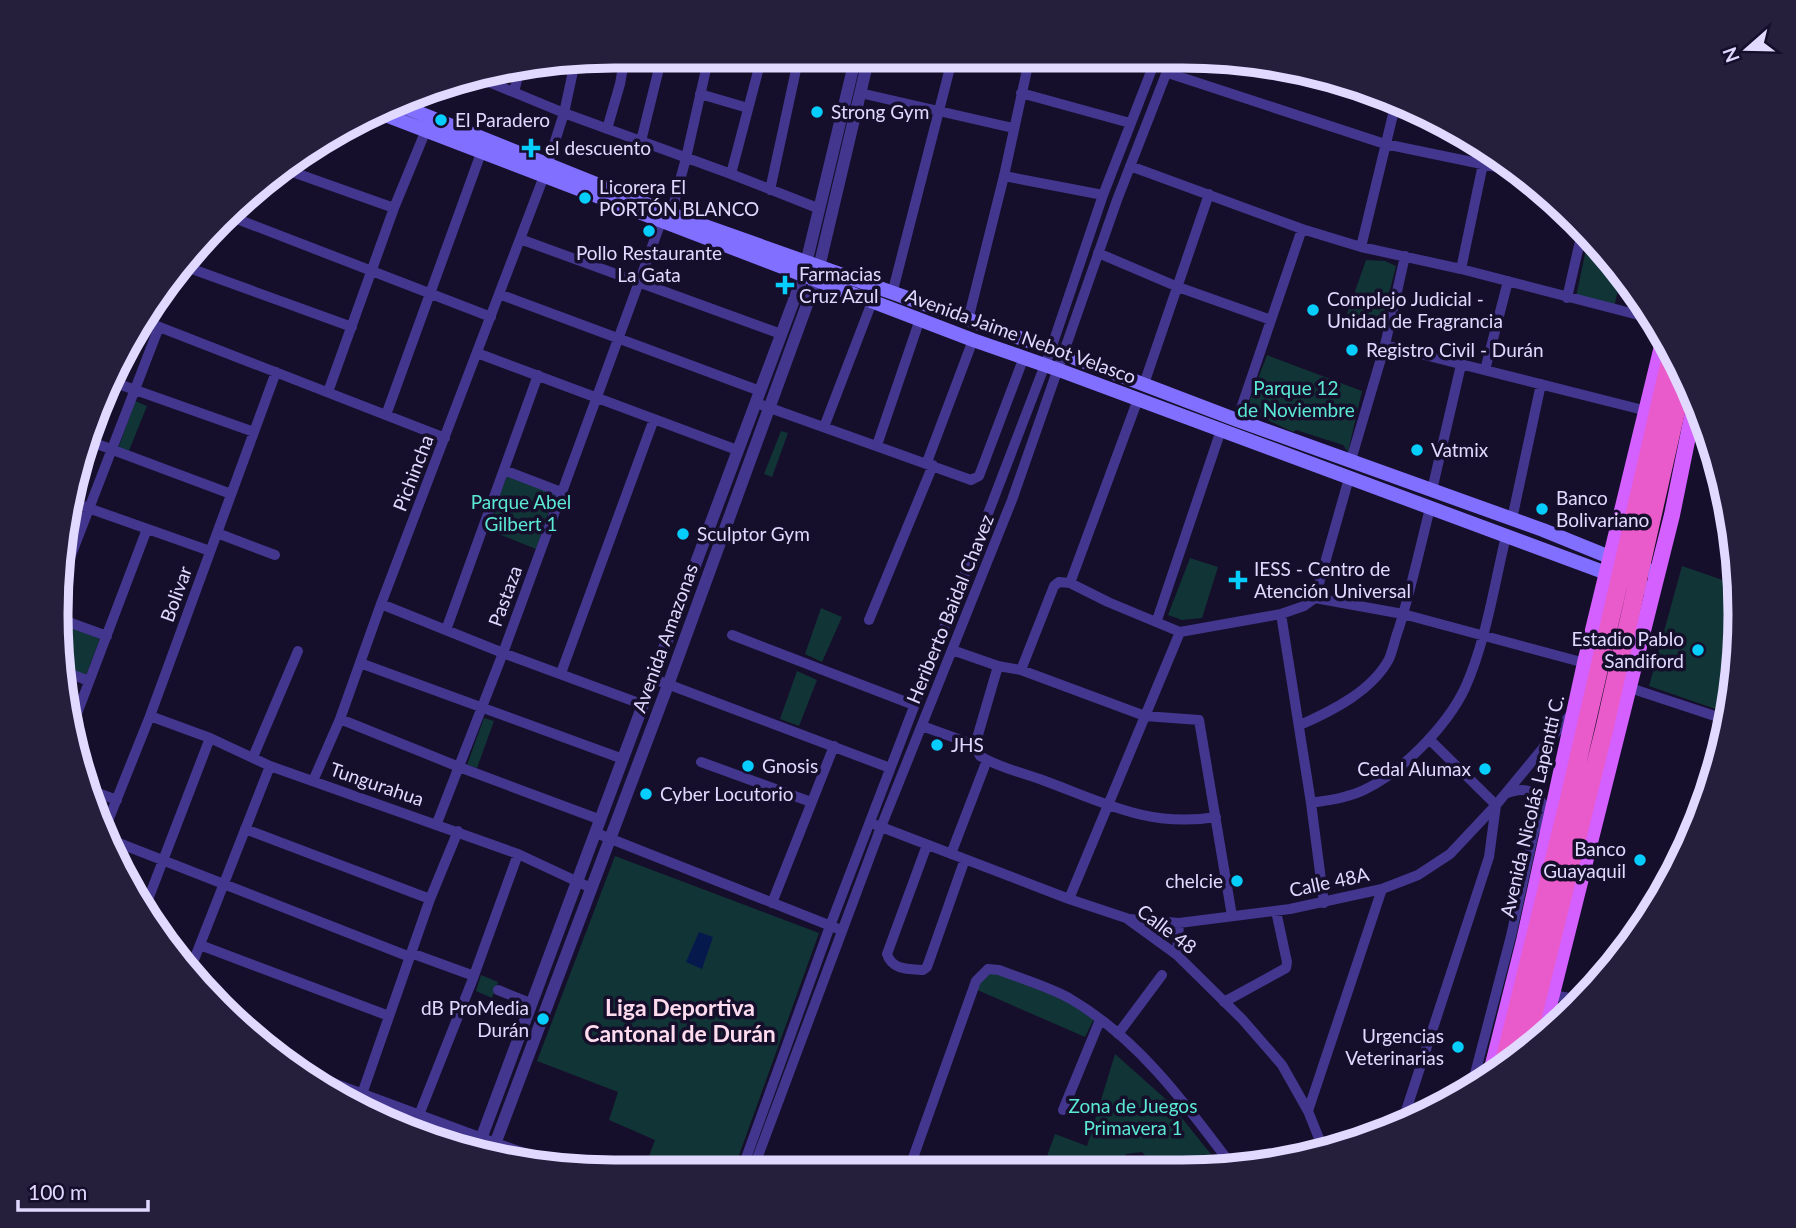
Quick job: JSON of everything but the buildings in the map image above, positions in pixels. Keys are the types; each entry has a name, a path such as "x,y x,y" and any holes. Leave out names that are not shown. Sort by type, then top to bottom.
{"highway":[{"name":"Avenida Nicolás Lapentti C.","path":"1528,1035 1602,738 1669,369"},
{"name":"Avenida Nicolás Lapentti C.","path":"1505,1053 1520,976 1680,393"}],"main road":[{"name":"Avenida Jaime Nebot Velasco","path":"413,107 546,170 666,218 811,271 892,294 968,320 1512,519 1631,574"},
{"name":"Avenida Jaime Nebot Velasco","path":"390,117 481,153 546,170"},
{"name":"Avenida Jaime Nebot Velasco","path":"811,271 872,302 973,340 1506,536 1631,574"},
{"name":"Avenida Nicolás Lapentti C.","path":"1545,1021 1627,687 1631,574 1647,411 1661,352"},
{"name":"Avenida Nicolás Lapentti C.","path":"1495,1061 1520,976 1550,815 1577,708 1585,663 1684,462 1692,420"}],"street":[{"path":"607,129 623,68"},
{"path":"641,141 659,68"},
{"name":"Pastaza","path":"437,823 503,653 638,284 666,218 686,158 706,68"},
{"path":"732,174 759,68"},
{"path":"770,190 796,68"},
{"name":"Avenida Amazonas","path":"480,1143 781,334 811,271 820,209 853,68"},
{"name":"Avenida Amazonas","path":"495,1144 668,685 769,407 811,271 866,68"},
{"path":"892,294 950,68"},
{"path":"968,320 1004,176 1027,68"},
{"name":"Heriberto Baidal Chavez","path":"756,1160 841,930 1012,500 1103,195 1152,68"},
{"name":"Heriberto Baidal Chavez","path":"1057,352 1169,68"},
{"name":"Pichincha","path":"313,781 340,719 546,170 564,113 573,70"},
{"path":"1168,72 1385,144 1494,166"},
{"path":"514,92 518,77"},
{"path":"491,83 820,209"},
{"path":"860,93 1013,128"},
{"path":"1021,93 1130,124"},
{"path":"700,94 748,108"},
{"path":"1361,247 1394,111"},
{"path":"328,392 394,208 426,130"},
{"path":"386,415 481,153"},
{"path":"1461,269 1483,164"},
{"path":"1130,166 1302,229 1361,247 1461,269 1639,315"},
{"path":"294,172 394,208"},
{"path":"1004,176 1103,195"},
{"path":"1144,384 1209,194"},
{"path":"238,219 491,317"},
{"path":"1237,420 1302,229"},
{"path":"520,239 781,334"},
{"path":"1567,298 1580,241"},
{"path":"1098,253 1271,320"},
{"path":"1351,460 1385,345 1405,256"},
{"path":"192,269 352,327"},
{"path":"1485,370 1508,281"},
{"path":"499,294 618,338 758,397 769,407 971,480 979,476 1024,357"},
{"path":"824,427 872,302"},
{"path":"877,444 920,319"},
{"path":"152,324 445,438"},
{"path":"72,553 159,327"},
{"path":"869,620 930,463 973,340"},
{"path":"1385,345 1647,411"},
{"path":"477,353 737,450"},
{"path":"1432,490 1461,365"},
{"name":"Heriberto Baidal Chavez","path":"745,1160 914,705 1052,368"},
{"name":"Bolivar","path":"109,820 150,716 276,372"},
{"path":"446,630 538,375"},
{"path":"1512,519 1541,384"},
{"path":"120,385 254,432"},
{"path":"1070,583 1138,399"},
{"path":"561,673 654,419"},
{"path":"1157,620 1222,430"},
{"path":"96,444 231,494"},
{"path":"504,470 561,492"},
{"path":"1021,670 1054,586 1059,582 1070,583 1181,632 1281,614 1304,606 1315,597 1349,478"},
{"path":"80,505 210,551"},
{"path":"1300,725 1335,709 1376,677 1389,658 1430,508"},
{"path":"78,712 147,529"},
{"path":"217,533 275,555"},
{"path":"1311,803 1364,790 1383,778 1429,739 1465,688 1482,636 1506,536"},
{"path":"1315,597 1403,614 1585,663"},
{"path":"381,604 644,705"},
{"path":"1281,614 1300,725 1324,902"},
{"path":"68,622 107,636"},
{"path":"1069,899 1181,632"},
{"path":"732,635 914,705"},
{"path":"952,650 998,666 1021,670 1145,716 1199,720 1232,916"},
{"path":"253,757 298,651"},
{"path":"360,663 623,759"},
{"path":"998,666 975,745 980,755 987,760 1108,806 1137,814 1174,821 1216,817"},
{"path":"72,674 89,681"},
{"path":"654,679 890,768"},
{"path":"1627,687 1718,716"},
{"name":"Calle 48A","path":"1126,918 1179,922 1276,911 1382,889 1418,875 1450,854 1496,805 1577,708"},
{"name":"Tungurahua","path":"150,716 210,738 270,766 519,854 591,888"},
{"path":"340,719 599,826 610,839 841,930"},
{"path":"922,726 975,745"},
{"path":"148,898 210,738"},
{"path":"1406,1111 1489,857 1496,805 1429,739"},
{"path":"772,903 834,746"},
{"path":"951,854 987,760"},
{"path":"701,762 811,802"},
{"path":"194,961 270,766"},
{"path":"1475,1074 1511,936 1534,832 1542,820 1550,815 1530,790 1521,788 1505,793"},
{"path":"99,793 117,800"},
{"name":"Calle 48","path":"869,822 1069,899 1126,918 1177,955 1282,1065 1308,1111 1320,1142"},
{"path":"245,829 430,900"},
{"path":"356,1094 389,1016 430,900 458,831"},
{"path":"120,843 410,955 474,975"},
{"path":"927,845 887,954 890,961 900,968 919,971 927,967 965,859"},
{"path":"419,1115 519,854"},
{"path":"1308,1111 1382,889"},
{"path":"1224,1002 1286,968 1276,911"},
{"path":"1177,955 1179,922"},
{"path":"200,945 389,1016"},
{"path":"912,1160 976,981 988,970 999,970 1068,998 1118,1034 1138,1051 1179,1096 1226,1158"},
{"path":"1118,1034 1162,975"},
{"path":"498,990 530,1003"},
{"path":"1551,995 1570,998"},
{"path":"1063,1110 1100,1020"},
{"path":"365,1099 419,1115 470,1140"},
{"path":"434,1129 436,1122"},
{"path":"488,1144 510,1149"}],"green space":[{"path":"1586,248 1619,287 1614,307 1576,297"},
{"path":"1366,260 1385,261 1396,266 1381,326 1347,314"},
{"name":"Parque 12 de Noviembre","path":"1267,355 1362,391 1348,452 1343,445 1296,430 1293,432 1246,410"},
{"path":"135,401 147,406 128,453 118,449"},
{"path":"781,431 788,433 772,477 764,474"},
{"name":"Parque Abel Gilbert 1","path":"507,476 555,494 536,549 486,529"},
{"path":"1190,558 1218,567 1202,618 1182,620 1168,615"},
{"name":"Estadio Pablo Sandiford","path":"1682,566 1727,582 1727,650 1719,710 1649,686"},
{"path":"821,608 842,617 822,662 805,654"},
{"path":"68,626 100,639 86,675 71,669"},
{"path":"797,671 817,680 799,726 780,719"},
{"path":"484,718 494,721 477,768 467,765"},
{"name":"Liga Deportiva Cantonal de Durán","path":"615,856 819,933 737,1160 660,1160 649,1156 655,1140 609,1120 618,1092 537,1061"},
{"path":"988,969 1044,988 1095,1017 1085,1037 975,989"},
{"path":"481,975 498,982 492,998 476,991"},
{"name":"Zona de Juegos Primavera 1","path":"1115,1054 1169,1102 1215,1159 1149,1160 1142,1152 1126,1154 1123,1160 1046,1159 1055,1134 1087,1146"}],"water":[{"path":"699,932 713,937 702,969 686,962"}],"place":[{"name":"Strong Gym","path":"817,112"},
{"name":"El Paradero","path":"441,120"},
{"name":"el descuento","path":"531,148"},
{"name":"Licorera El PORTÓN BLANCO","path":"585,198"},
{"name":"Pollo Restaurante La Gata","path":"649,231"},
{"name":"Farmacias Cruz Azul","path":"785,285"},
{"name":"Complejo Judicial - Unidad de Fragrancia","path":"1313,310"},
{"name":"Registro Civil - Durán","path":"1352,350"},
{"name":"Vatmix","path":"1417,450"},
{"name":"Banco Bolivariano","path":"1542,509"},
{"name":"Sculptor Gym","path":"683,534"},
{"name":"IESS - Centro de Atención Universal","path":"1238,580"},
{"name":"Estadio Pablo Sandiford","path":"1698,650"},
{"name":"JHS","path":"937,745"},
{"name":"Gnosis","path":"748,766"},
{"name":"Cedal Alumax","path":"1485,769"},
{"name":"Cyber Locutorio","path":"646,794"},
{"name":"Banco Guayaquil","path":"1640,860"},
{"name":"chelcie","path":"1237,881"},
{"name":"dB ProMedia Durán","path":"543,1019"},
{"name":"Urgencias Veterinarias","path":"1458,1047"}],"district":[{"name":"Liga Deportiva Cantonal de Durán","path":"680,1021"}]}
